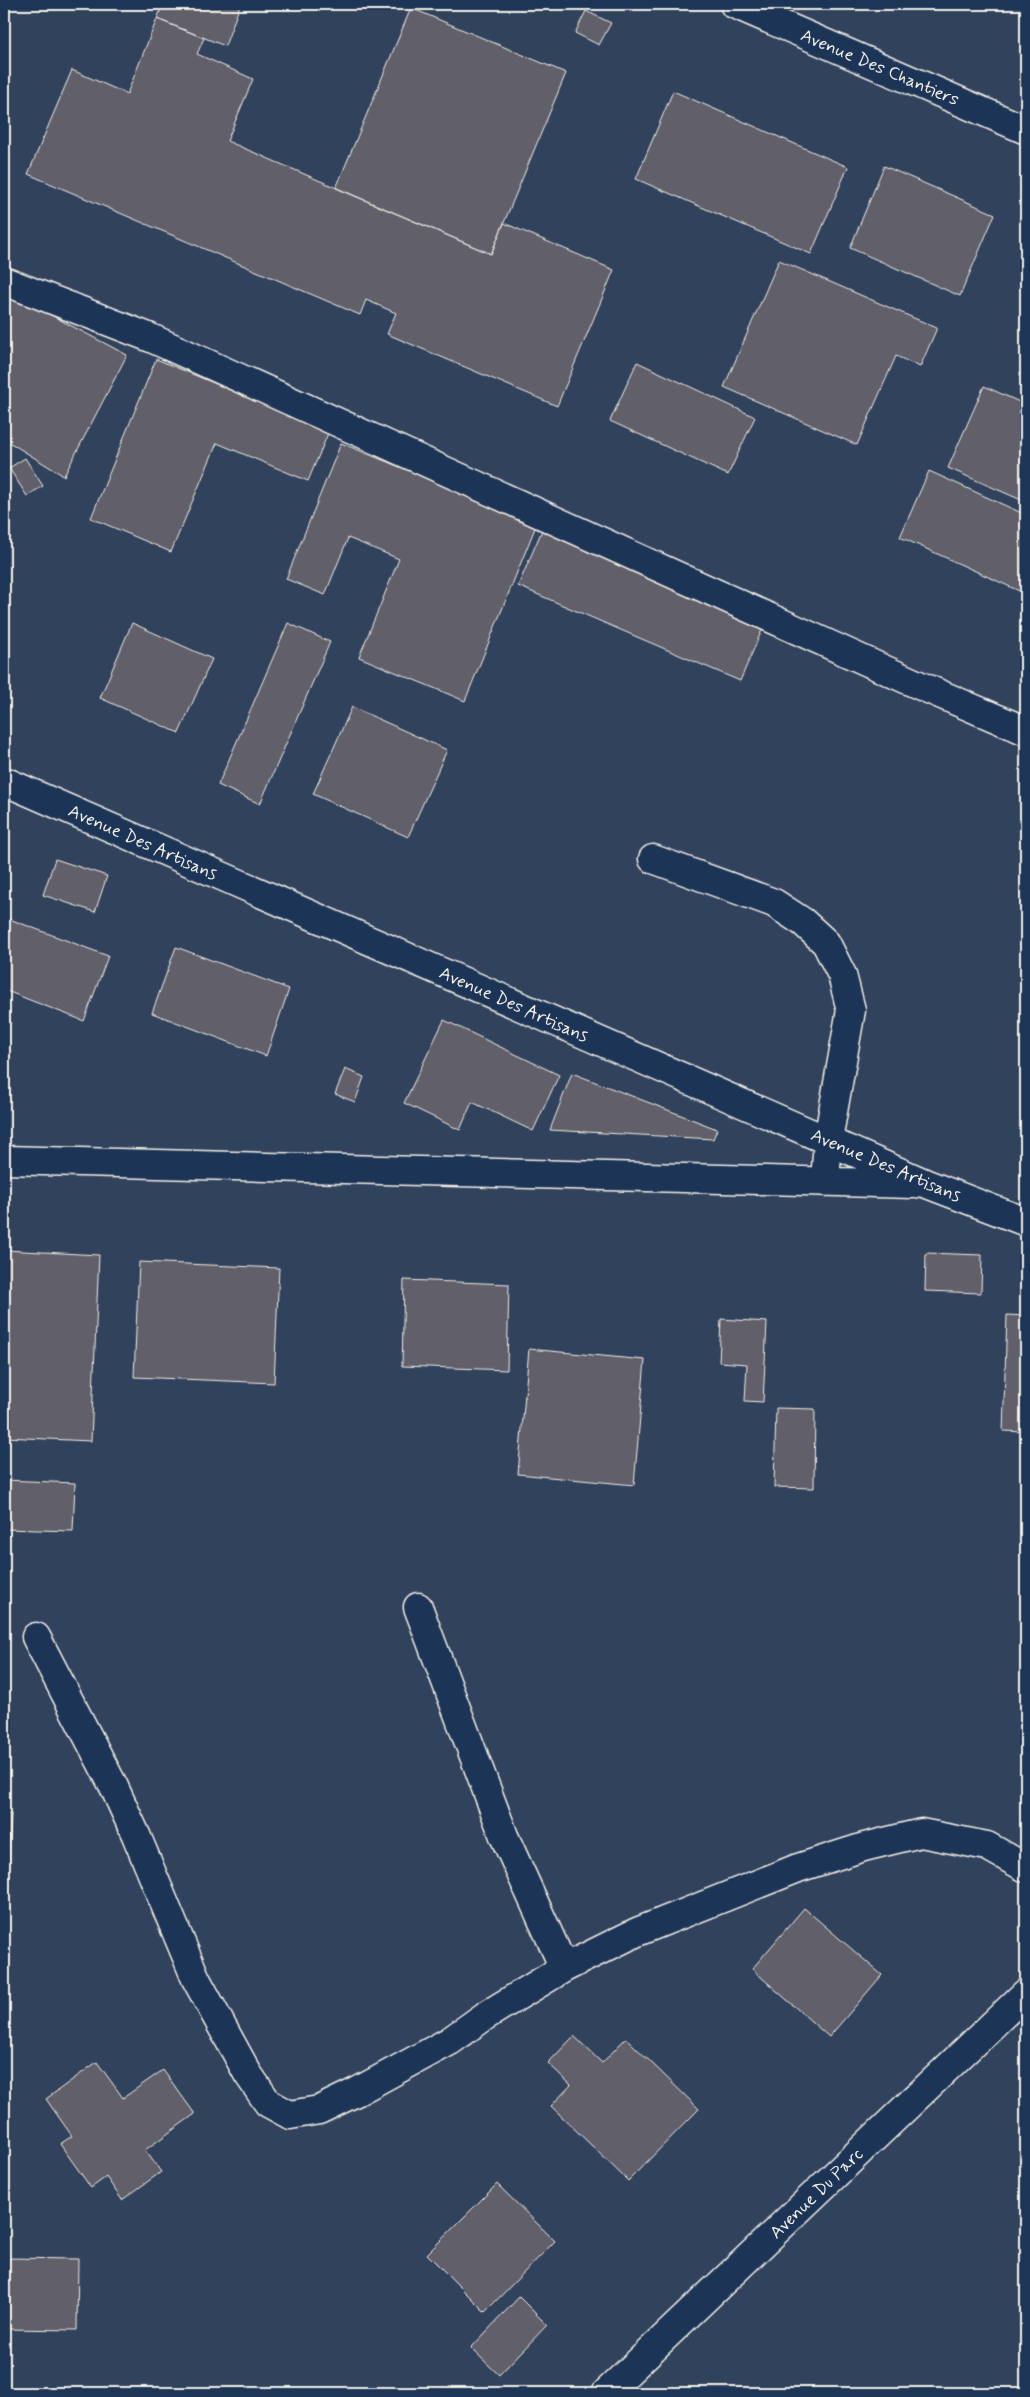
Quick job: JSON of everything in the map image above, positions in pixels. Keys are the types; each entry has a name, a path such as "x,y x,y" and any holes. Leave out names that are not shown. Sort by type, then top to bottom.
{"street":[{"name":"Avenue Des Chantiers","path":"734,4 1026,130"},
{"path":"4,280 151,338 921,686 1026,731"},
{"name":"Avenue Des Artisans","path":"4,781 927,1184 1026,1222"},
{"path":"653,859 774,903 803,922 826,944 842,976 851,1010 828,1140 825,1182"},
{"path":"4,1160 927,1184"},
{"path":"418,1606 504,1836 564,1968"},
{"path":"36,1637 114,1787 196,1979 248,2074 268,2102 290,2115 319,2110 450,2040 493,2011 564,1968 637,1932 798,1868 864,1847 921,1833 988,1846 1026,1868"},
{"name":"Avenue Du Parc","path":"606,2393 1026,1993"}],"building":[{"path":"163,4 240,5 225,46 157,19"},
{"path":"411,8 566,73 491,254 336,188"},
{"path":"586,11 611,23 599,45 575,33"},
{"path":"157,19 204,38 197,54 253,79 227,141 491,254 504,223 614,270 557,406 387,334 396,313 366,300 360,315 28,174 72,70 127,94"},
{"path":"673,91 848,167 811,254 636,179"},
{"path":"884,166 995,214 960,296 850,248"},
{"path":"779,260 937,328 920,367 896,356 857,445 724,387"},
{"path":"5,291 127,355 64,476 4,439"},
{"path":"156,359 329,431 308,481 217,443 171,552 91,518"},
{"path":"637,362 755,417 728,475 610,421"},
{"path":"984,386 1026,405 1026,502 948,468"},
{"path":"341,443 537,523 465,701 359,657 399,559 348,538 325,595 286,579"},
{"path":"25,458 43,486 27,496 9,468"},
{"path":"929,471 1026,515 1026,594 900,537"},
{"path":"543,528 765,623 740,681 518,586"},
{"path":"132,623 212,659 179,733 100,698"},
{"path":"288,623 330,642 260,804 218,785"},
{"path":"352,707 447,750 408,837 313,794"},
{"path":"55,859 107,876 95,912 43,895"},
{"path":"4,917 108,956 84,1021 4,990"},
{"path":"176,947 289,989 266,1056 152,1013"},
{"path":"444,1020 559,1075 533,1131 472,1102 460,1130 404,1103"},
{"path":"345,1069 364,1077 355,1102 335,1094"},
{"path":"572,1073 717,1129 713,1139 550,1130"},
{"path":"4,1250 99,1255 91,1441 4,1437"},
{"path":"926,1253 982,1255 981,1293 925,1291"},
{"path":"139,1262 279,1268 274,1383 134,1377"},
{"path":"404,1280 509,1284 507,1370 402,1366"},
{"path":"1007,1315 1026,1316 1026,1432 1003,1431"},
{"path":"721,1319 767,1322 763,1402 745,1401 747,1364 719,1362"},
{"path":"529,1349 645,1360 634,1485 518,1474"},
{"path":"776,1408 815,1409 814,1488 774,1487"},
{"path":"4,1480 75,1483 73,1531 4,1529"},
{"path":"4,1814 11,1814 8,1876 4,1876"},
{"path":"804,1908 882,1975 829,2037 752,1969"},
{"path":"574,2036 602,2063 626,2038 699,2109 628,2181 551,2106 571,2085 548,2063"},
{"path":"97,2062 123,2098 163,2070 195,2114 145,2150 161,2172 122,2200 106,2177 91,2188 60,2144 72,2136 46,2099"},
{"path":"497,2184 555,2241 485,2312 427,2254"},
{"path":"4,2258 78,2259 77,2330 4,2329"},
{"path":"519,2297 547,2325 499,2375 471,2348"}]}
